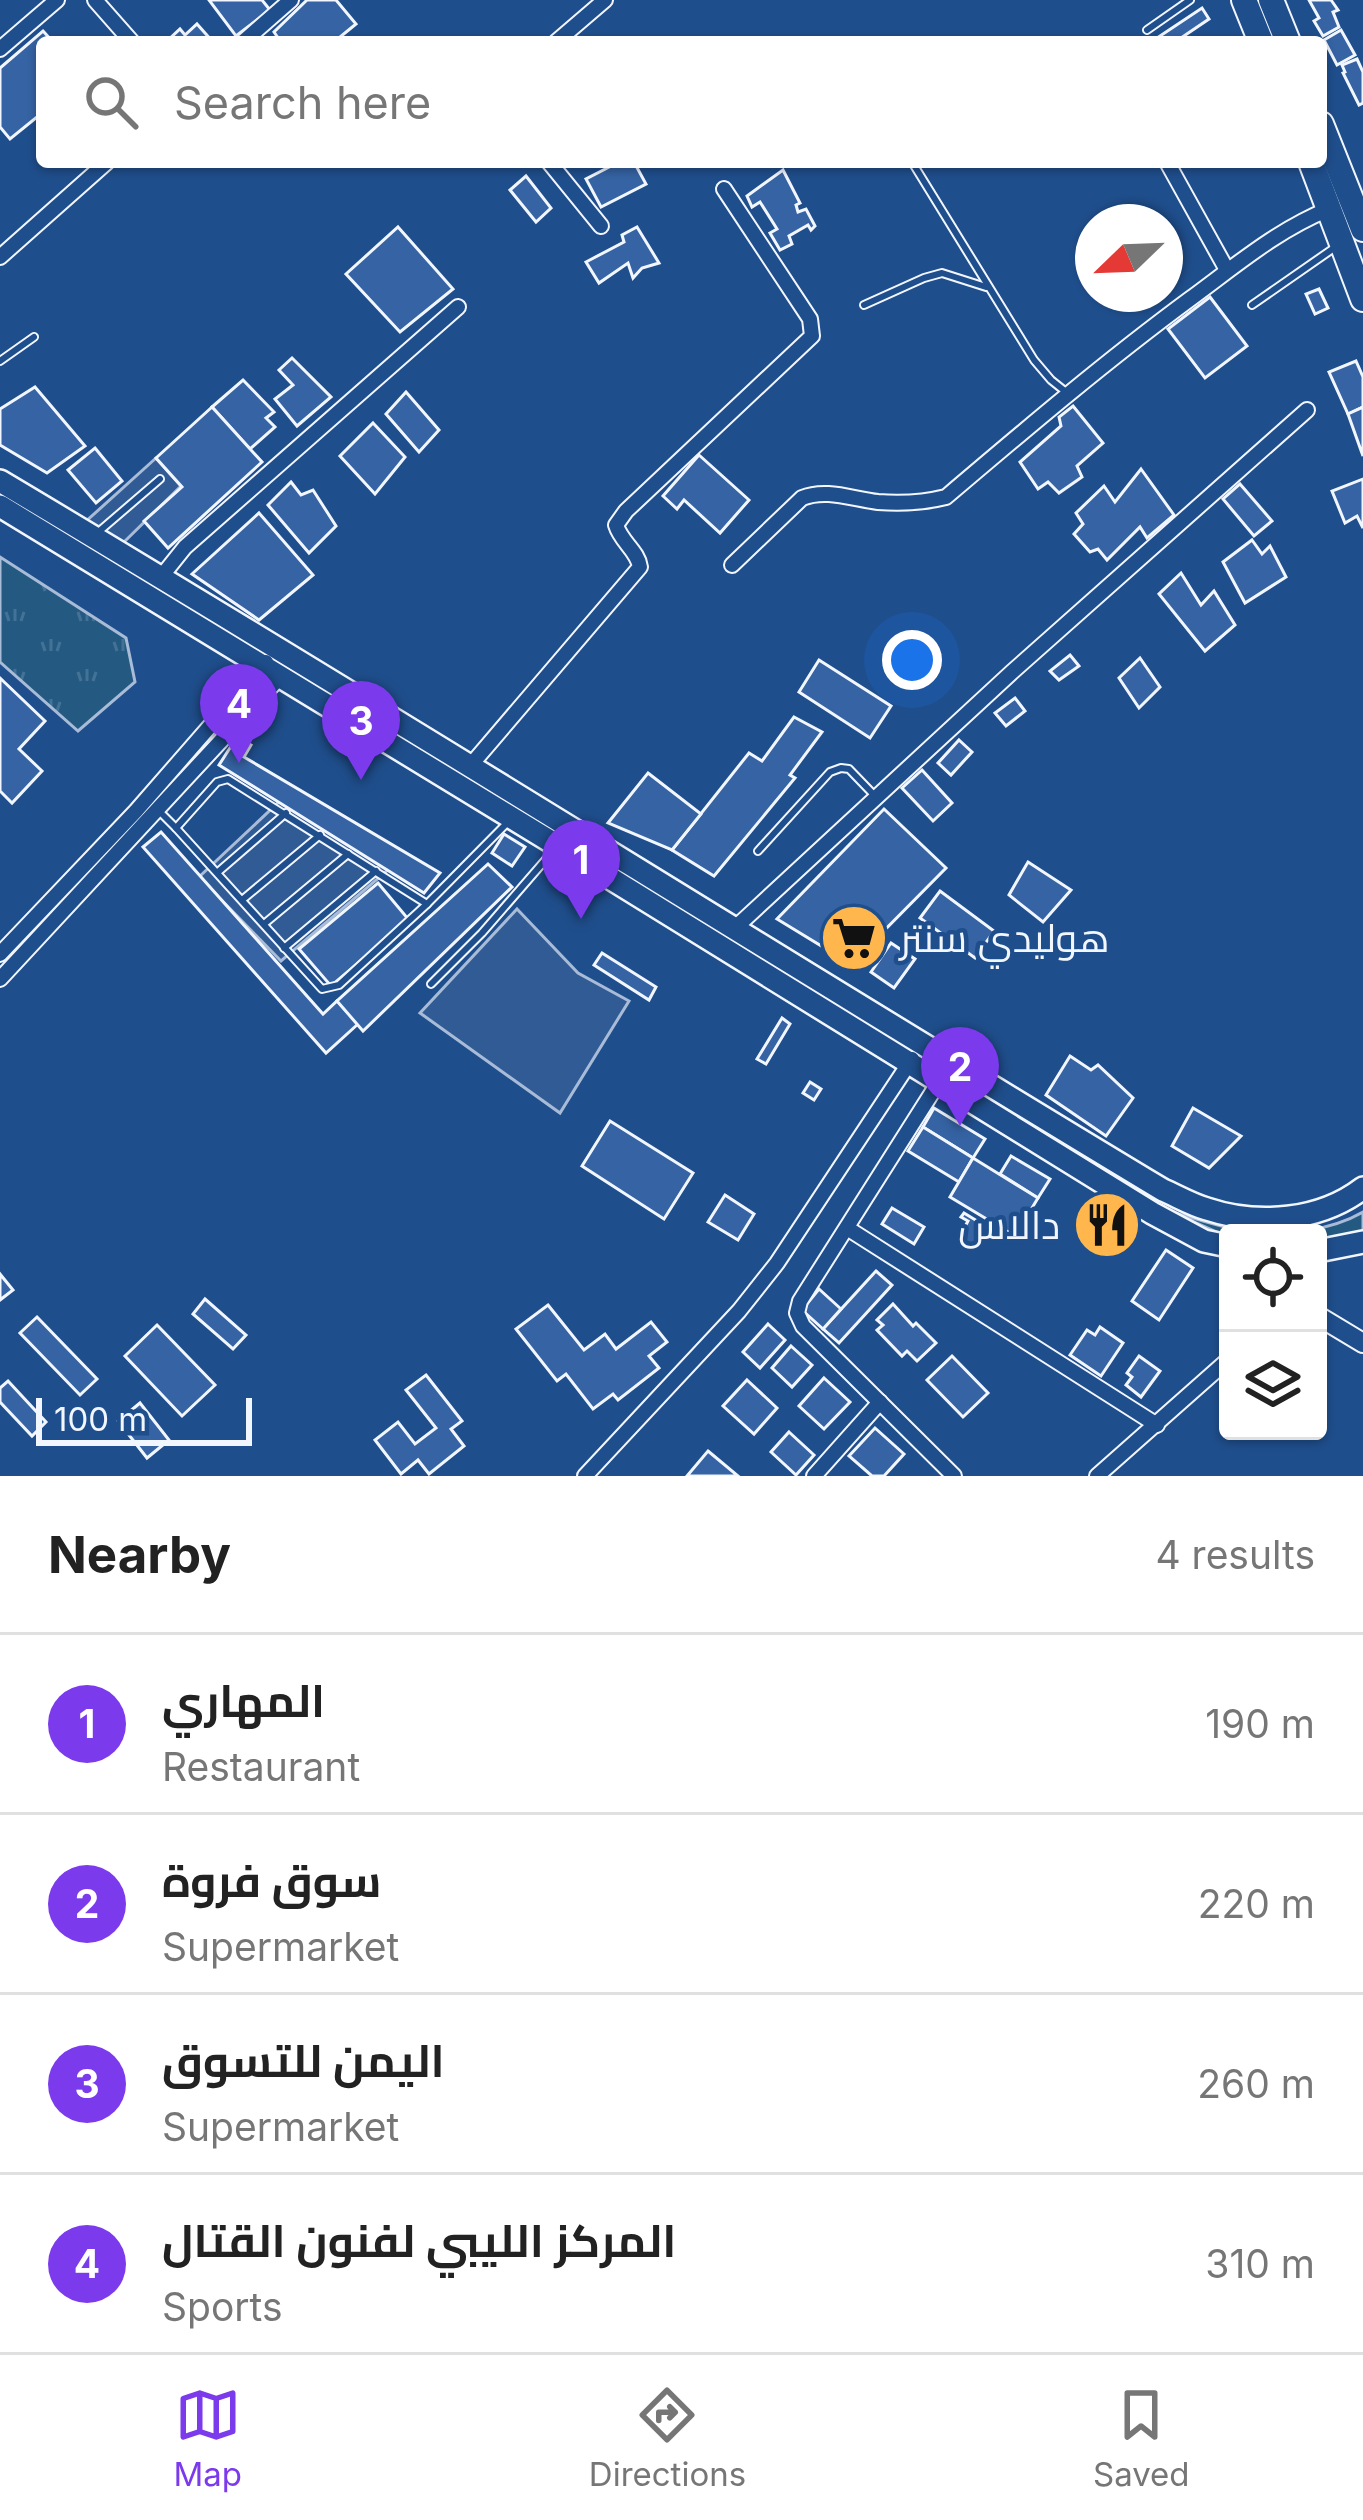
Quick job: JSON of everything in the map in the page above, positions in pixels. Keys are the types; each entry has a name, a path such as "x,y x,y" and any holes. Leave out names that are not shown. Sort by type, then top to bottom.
{"highway":[{"path":"1244,0 1259,36"},
{"path":"1271,0 1286,36"},
{"path":"1327,146 1363,298"},
{"path":"1313,168 1329,208 1352,236"}],"main road":[{"path":"0,481 161,577 279,663 511,818 946,1072 1152,1213 1219,1244"},
{"path":"0,506 470,766 735,928 915,1053"},
{"path":"946,1072 1208,1210 1280,1219 1309,1214 1360,1193"},
{"path":"1327,1249 1363,1242"}],"street":[{"path":"0,49 57,0"},
{"path":"95,0 127,36"},
{"path":"250,36 291,0"},
{"path":"563,36 605,0"},
{"path":"0,257 100,168"},
{"path":"555,168 601,226"},
{"path":"1170,168 1227,270"},
{"path":"470,766 640,567 639,557 616,525 626,512 812,336 810,319 724,189"},
{"path":"731,565 802,498 816,492 915,504 946,496 1147,330 1280,234 1329,208"},
{"path":"161,577 185,547 458,307"},
{"path":"735,928 875,796 1307,410"},
{"path":"0,979 279,663"},
{"path":"0,954 147,814"},
{"path":"585,1476 739,1311 777,1263 915,1053"},
{"path":"946,1072 800,1301 797,1313 802,1327 954,1476"},
{"path":"847,1228 1157,1425"},
{"path":"1204,1241 1219,1252"},
{"path":"1327,1321 1363,1342"},
{"path":"1097,1476 1219,1368"},
{"path":"814,1476 880,1402"}],"lane":[{"path":"1147,30 1190,0"},
{"path":"916,168 1034,360 1069,394"},
{"path":"1252,305 1352,236"},
{"path":"864,305 942,273 989,288"},
{"path":"0,361 34,337"},
{"path":"93,536 160,479"},
{"path":"758,850 830,772 849,769 875,796"},
{"path":"176,828 224,778 427,904"},
{"path":"147,814 176,828 322,989 331,989 427,904 511,818"},
{"path":"218,872 286,814"},
{"path":"242,900 320,835"},
{"path":"431,984 558,846"},
{"path":"264,924 348,854"},
{"path":"284,948 376,871"}],"green space":[{"path":"0,557 126,638 135,682 78,731 0,662"},
{"path":"1172,1212 1219,1225 1219,1233"},
{"path":"1363,1212 1363,1236 1327,1243 1327,1226"}],"shaded area":[{"path":"156,458 181,486 122,544 83,524"},
{"path":"281,800 388,870 281,961 199,877"},
{"path":"517,909 578,973 629,1001 560,1113 420,1013"}],"building":[{"path":"209,0 262,0 270,10 236,36"},
{"path":"307,0 336,0 356,24 341,36 277,36 274,32"},
{"path":"1309,0 1331,0 1338,10 1333,12 1339,27 1323,36"},
{"path":"1202,8 1209,19 1184,36 1160,36"},
{"path":"197,24 208,36 172,36 180,29 185,35"},
{"path":"1341,30 1355,55 1337,65 1327,38"},
{"path":"36,37 36,118 10,139 0,127 0,68"},
{"path":"1357,59 1363,72 1363,103 1359,105 1342,65"},
{"path":"607,168 637,168 646,184 601,207 586,179"},
{"path":"783,170 800,203 798,212 806,209 815,226 789,236 792,244 780,250 770,233 777,229 760,202 752,207 747,196"},
{"path":"526,176 551,208 536,222 510,190"},
{"path":"398,227 453,289 400,332 346,274"},
{"path":"637,227 659,263 642,268 633,278 628,263 599,283 586,262 624,242 622,235"},
{"path":"1319,289 1328,308 1315,314 1306,294"},
{"path":"1210,297 1247,346 1205,378 1168,329"},
{"path":"292,358 331,397 297,426 275,399 293,385 279,370"},
{"path":"1356,361 1363,377 1363,407 1348,414 1329,372"},
{"path":"243,380 274,412 266,418 275,427 250,449 212,407"},
{"path":"35,387 85,446 47,473 0,445 0,409"},
{"path":"406,392 439,430 419,452 386,414"},
{"path":"1073,406 1103,443 1077,466 1082,477 1059,493 1048,482 1038,489 1020,462 1061,426 1059,417"},
{"path":"212,407 262,462 168,548 144,521 182,487 156,458"},
{"path":"1363,407 1363,456 1348,414"},
{"path":"373,423 405,457 375,494 340,456"},
{"path":"95,448 122,481 96,503 68,470"},
{"path":"699,455 749,500 720,533 684,500 677,509 663,496"},
{"path":"1141,469 1174,515 1147,538 1140,527 1107,560 1098,549 1090,552 1074,534 1083,524 1076,513 1104,486 1115,502"},
{"path":"1363,479 1363,528 1357,516 1345,523 1332,491"},
{"path":"291,482 301,495 313,490 336,526 309,553 268,505"},
{"path":"1240,484 1272,521 1254,536 1223,499"},
{"path":"259,513 313,575 259,620 192,574"},
{"path":"1252,540 1262,554 1270,546 1286,577 1245,603 1223,562"},
{"path":"1181,573 1201,605 1214,591 1235,625 1205,651 1159,594"},
{"path":"1070,655 1079,666 1059,680 1050,671"},
{"path":"1140,658 1160,687 1139,708 1119,678"},
{"path":"819,660 891,706 870,738 799,692"},
{"path":"0,678 45,721 19,749 42,771 12,803 0,791"},
{"path":"1015,698 1025,711 1006,726 995,713"},
{"path":"794,717 822,732 790,775 795,778 714,876 672,850 749,753 762,761"},
{"path":"237,737 251,745 244,757 440,873 424,893 219,765"},
{"path":"959,740 972,752 951,775 938,763"},
{"path":"922,770 952,803 933,821 902,788"},
{"path":"648,773 701,814 672,850 608,823"},
{"path":"884,809 946,868 851,964 777,919"},
{"path":"161,832 323,1014 337,1001 358,1024 326,1053 143,847"},
{"path":"504,834 525,847 512,866 492,853"},
{"path":"1028,862 1071,890 1043,922 1009,895"},
{"path":"488,864 512,887 363,1031 337,1001"},
{"path":"378,883 409,920 331,986 299,949"},
{"path":"940,891 994,931 975,958 920,918"},
{"path":"891,943 915,959 894,988 871,972"},
{"path":"602,953 656,987 649,1000 594,965"},
{"path":"782,1018 790,1024 766,1064 757,1059"},
{"path":"1070,1056 1091,1070 1098,1065 1133,1098 1106,1136 1046,1095"},
{"path":"810,1082 821,1089 814,1100 803,1093"},
{"path":"934,1108 985,1139 973,1158 923,1127"},
{"path":"1193,1108 1241,1136 1209,1168 1172,1146"},
{"path":"610,1121 693,1173 664,1219 582,1166"},
{"path":"923,1127 973,1158 959,1182 908,1151"},
{"path":"1011,1156 1050,1179 1038,1198 1000,1174"},
{"path":"973,1158 1038,1198 1015,1236 950,1197"},
{"path":"725,1195 754,1214 738,1240 708,1222"},
{"path":"892,1208 924,1227 914,1244 882,1224"},
{"path":"964,1213 987,1227 974,1250 958,1239 968,1221 961,1217"},
{"path":"1166,1250 1193,1268 1159,1320 1132,1301"},
{"path":"876,1271 892,1285 839,1343 823,1329"},
{"path":"0,1274 13,1290 0,1300"},
{"path":"819,1289 841,1309 823,1329 802,1310"},
{"path":"205,1299 246,1335 233,1349 193,1314"},
{"path":"893,1304 936,1343 917,1361 907,1351 902,1356 877,1330 883,1325 877,1320"},
{"path":"548,1305 584,1350 605,1334 616,1349 651,1322 667,1342 649,1356 659,1368 618,1400 613,1394 593,1409 566,1374 557,1381 516,1329"},
{"path":"37,1317 97,1379 80,1395 20,1333"},
{"path":"768,1324 785,1340 760,1368 743,1352"},
{"path":"157,1325 215,1385 182,1416 125,1356"},
{"path":"1100,1327 1123,1343 1101,1376 1070,1355 1087,1330 1095,1335"},
{"path":"791,1346 812,1365 792,1387 772,1368"},
{"path":"952,1356 988,1393 963,1417 927,1380"},
{"path":"1139,1356 1160,1371 1141,1397 1126,1385 1132,1377 1127,1373"},
{"path":"426,1375 462,1421 451,1429 464,1446 429,1474 418,1460 401,1474 375,1440 398,1422 415,1444 436,1428 406,1390"},
{"path":"824,1378 850,1402 824,1429 799,1406"},
{"path":"747,1380 777,1408 754,1434 723,1406"},
{"path":"8,1381 46,1422 32,1436 0,1402 0,1388"},
{"path":"140,1403 169,1440 147,1458 118,1421"},
{"path":"875,1428 904,1454 884,1476 872,1476 849,1456"},
{"path":"789,1432 814,1455 796,1475 771,1452"},
{"path":"708,1451 738,1476 687,1476"}],"place":[{"name":"المركز الليبي لفنون القتال","path":"239,763"},
{"name":"اليمن للتسوق","path":"361,780"},
{"name":"المهاري","path":"581,919"},
{"name":"هوليدي سنتر","path":"854,938"},
{"name":"سوق فروة","path":"960,1126"},
{"name":"دالاس","path":"1107,1225"}]}
